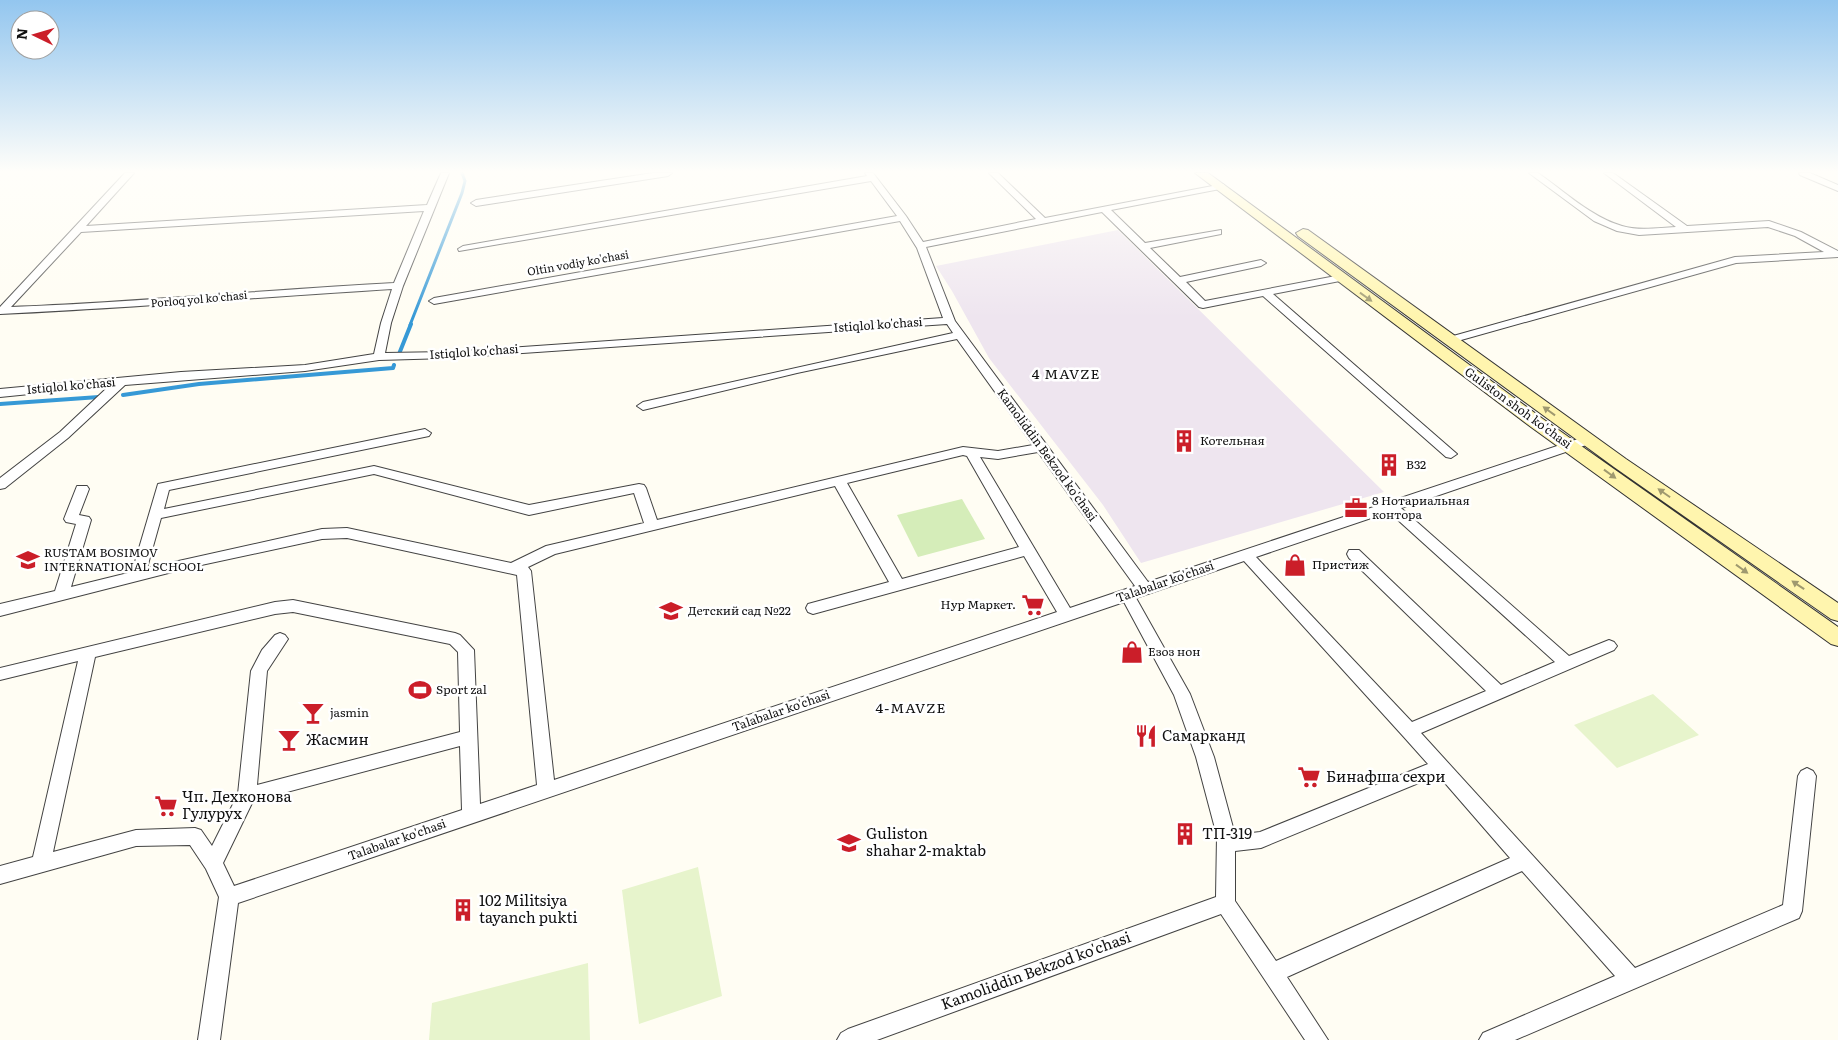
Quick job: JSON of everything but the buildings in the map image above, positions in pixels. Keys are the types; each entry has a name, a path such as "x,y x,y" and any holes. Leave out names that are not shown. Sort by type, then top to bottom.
{"main road":[{"name":"Guliston shoh ko'chasi","path":"1272,222 1341,278 1579,443 1838,613"},
{"name":"Guliston shoh ko'chasi","path":"1281,222 1450,340 1579,443 1838,638"}],"street":[{"path":"1,311 85,222"},
{"path":"78,229 204,222"},
{"path":"379,357 386,323 398,286 425,222"},
{"path":"463,249 614,222"},
{"name":"Oltin vodiy ko'chasi","path":"434,301 883,222"},
{"name":"Kamoliddin Bekzod ko'chasi","path":"905,222 921,245 940,290 950,321 1145,589"},
{"path":"921,245 1040,222"},
{"path":"1117,222 1203,305 1341,278"},
{"path":"1603,222 1620,229 1639,232 1769,224 1798,234 1837,258"},
{"path":"1675,222 1685,229"},
{"path":"1142,246 1218,232"},
{"path":"1450,340 1735,260 1819,255 1837,258"},
{"path":"1178,281 1261,263"},
{"name":"Porloq yol ko'chasi","path":"1,311 133,305 241,295 398,286"},
{"path":"1266,293 1451,454"},
{"name":"Istiqlol ko'chasi","path":"0,393 305,368 379,357 448,355 950,321"},
{"path":"643,406 960,335"},
{"path":"0,485 64,435 122,382"},
{"path":"138,576 163,487 425,433"},
{"name":"Talabalar ko'chasi","path":"229,897 1579,443"},
{"path":"513,568 551,550 963,451 998,455 1042,447"},
{"path":"971,452 1066,615"},
{"path":"155,514 374,470 530,510 639,488 652,526"},
{"path":"839,481 898,585"},
{"path":"61,595 84,520 70,519 82,489"},
{"path":"1391,506 1567,664"},
{"path":"0,610 322,534 347,533 524,571 546,790"},
{"path":"813,608 1028,550"},
{"path":"1354,554 1499,693"},
{"path":"1246,555 1441,766 1632,980"},
{"path":"1127,595 1182,694 1205,757 1226,836 1225,902 1317,1040"},
{"path":"0,674 274,608 293,606 455,639 466,650 471,815"},
{"path":"214,863 247,795 259,671 268,654 280,639"},
{"path":"1409,731 1610,646"},
{"path":"41,863 88,653"},
{"path":"247,795 469,737"},
{"path":"1226,844 1261,840 1441,766"},
{"path":"1490,1040 1792,911 1807,776"},
{"path":"0,875 136,838 195,836 214,863 229,897 209,1040"},
{"path":"1272,973 1523,860"},
{"name":"Kamoliddin Bekzod ko'chasi","path":"848,1040 1225,902"}],"shaded area":[{"path":"1118,230 1384,492 1141,563 1103,505 989,358 936,266"}],"green space":[{"path":"962,499 985,539 918,557 897,515"},
{"path":"1653,694 1699,735 1617,768 1574,725"},
{"path":"698,867 722,996 639,1024 622,890"},
{"path":"588,963 590,1040 429,1040 432,1003"}],"waterway":[{"path":"410,325 451,222"},
{"path":"399,354 411,324"},
{"path":"123,395 199,384 393,368 394,365"},
{"path":"0,404 99,397"}],"place":[{"name":"Котельная","path":"1184,441"},
{"name":"B32","path":"1389,465"},
{"name":"8 Нотариальная контора","path":"1356,508"},
{"name":"RUSTAM BOSIMOV INTERNATIONAL SCHOOL","path":"28,560"},
{"name":"Пристиж","path":"1295,565"},
{"name":"Нур Маркет.","path":"1033,605"},
{"name":"Детский сад №22","path":"671,611"},
{"name":"Езоз нон","path":"1132,652"},
{"name":"Sport zal","path":"420,690"},
{"name":"jasmin","path":"313,713"},
{"name":"Самарканд","path":"1146,736"},
{"name":"Жасмин","path":"289,740"},
{"name":"Бинафша сехри","path":"1309,777"},
{"name":"Чп. Дехконова Гулурух","path":"166,806"},
{"name":"ТП-319","path":"1185,834"},
{"name":"Guliston shahar 2-maktab","path":"849,843"},
{"name":"102 Militsiya tayanch pukti","path":"463,910"}],"district":[{"name":"4 MAVZE","path":"1066,374"},
{"name":"4-MAVZE","path":"911,708"}]}
